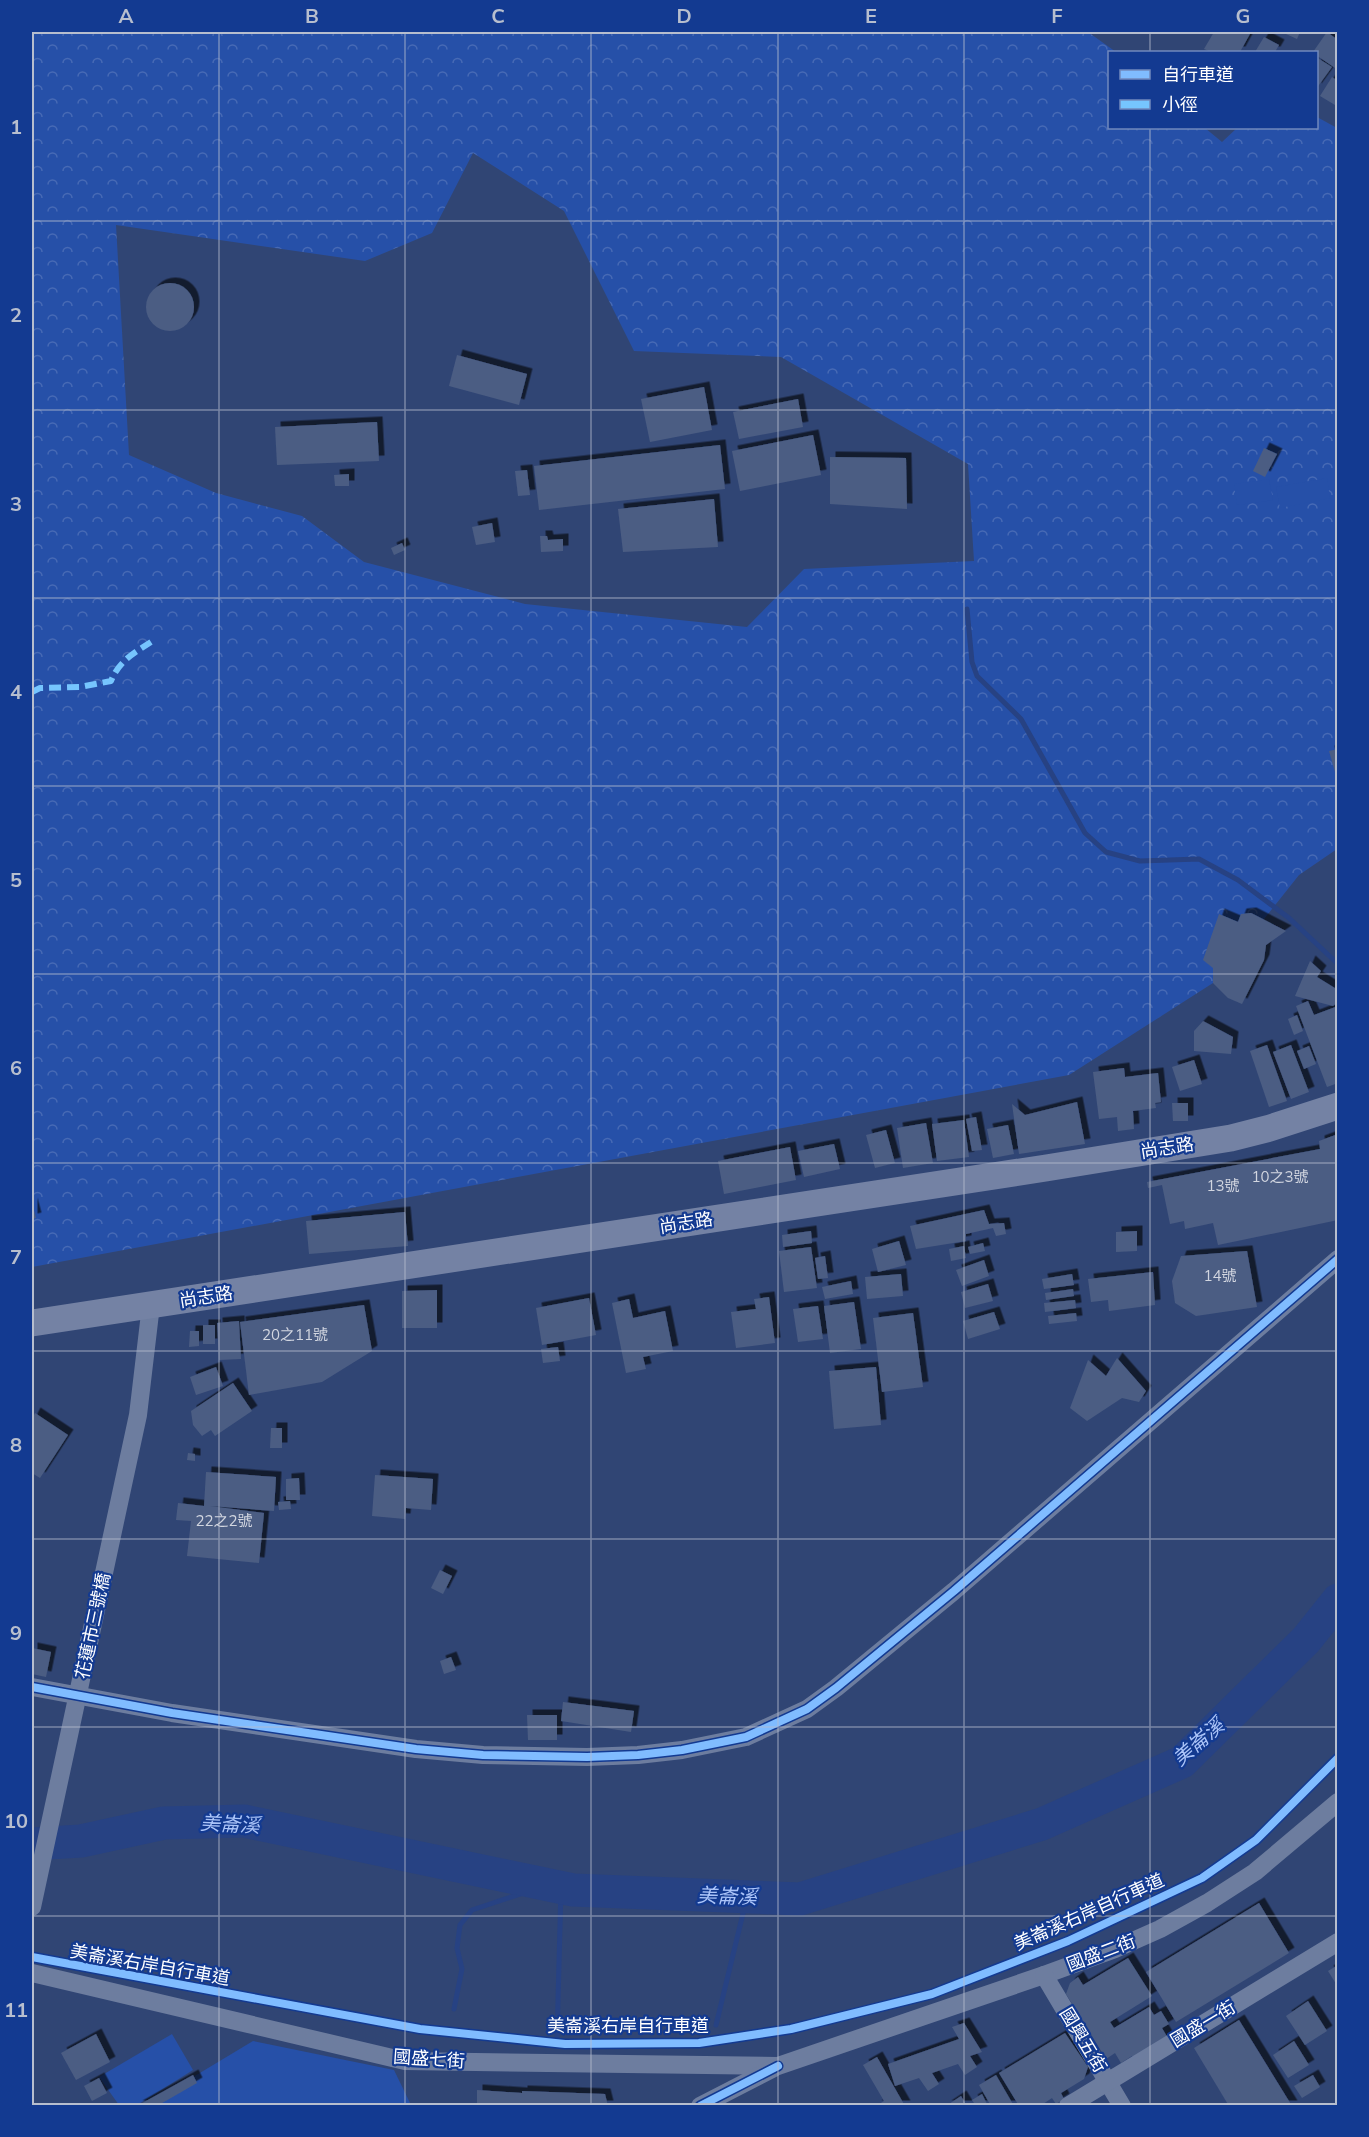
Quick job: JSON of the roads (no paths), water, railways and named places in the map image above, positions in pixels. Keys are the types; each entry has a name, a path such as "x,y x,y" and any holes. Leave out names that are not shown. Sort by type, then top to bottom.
{"street":[{"name":"尚志路","path":"32,1323 1208,1142 1270,1128 1338,1106"},
{"path":"32,1687 172,1713 416,1749 483,1755 587,1757 638,1755 682,1750 746,1737 807,1709 836,1688 954,1591 1338,1259"},
{"name":"花蓮市三號橋","path":"32,1906 138,1415 151,1305"},
{"name":"國盛二街","path":"833,2048 1044,1975 1151,1933 1207,1903 1255,1872 1338,1802"},
{"name":"國盛一街","path":"1068,2106 1338,1942"},
{"name":"國盛七街","path":"32,1973 405,2061 778,2066 833,2048"},
{"name":"國興五街","path":"1044,1975 1122,2106"},
{"path":"700,2106 778,2066"}],"waterway":[{"path":"967,609 972,662 977,676 1021,719 1085,833 1106,852 1140,861 1199,859 1238,880 1289,918 1338,964"},
{"name":"美崙溪","path":"32,1844 81,1841 164,1823 244,1821 573,1890 800,1899 1042,1824 1182,1762 1306,1640 1338,1600"},
{"path":"454,2009 462,1969 457,1948 460,1925 472,1910 547,1885"},
{"path":"557,2039 561,1888"},
{"path":"716,2025 747,1897"}]}
